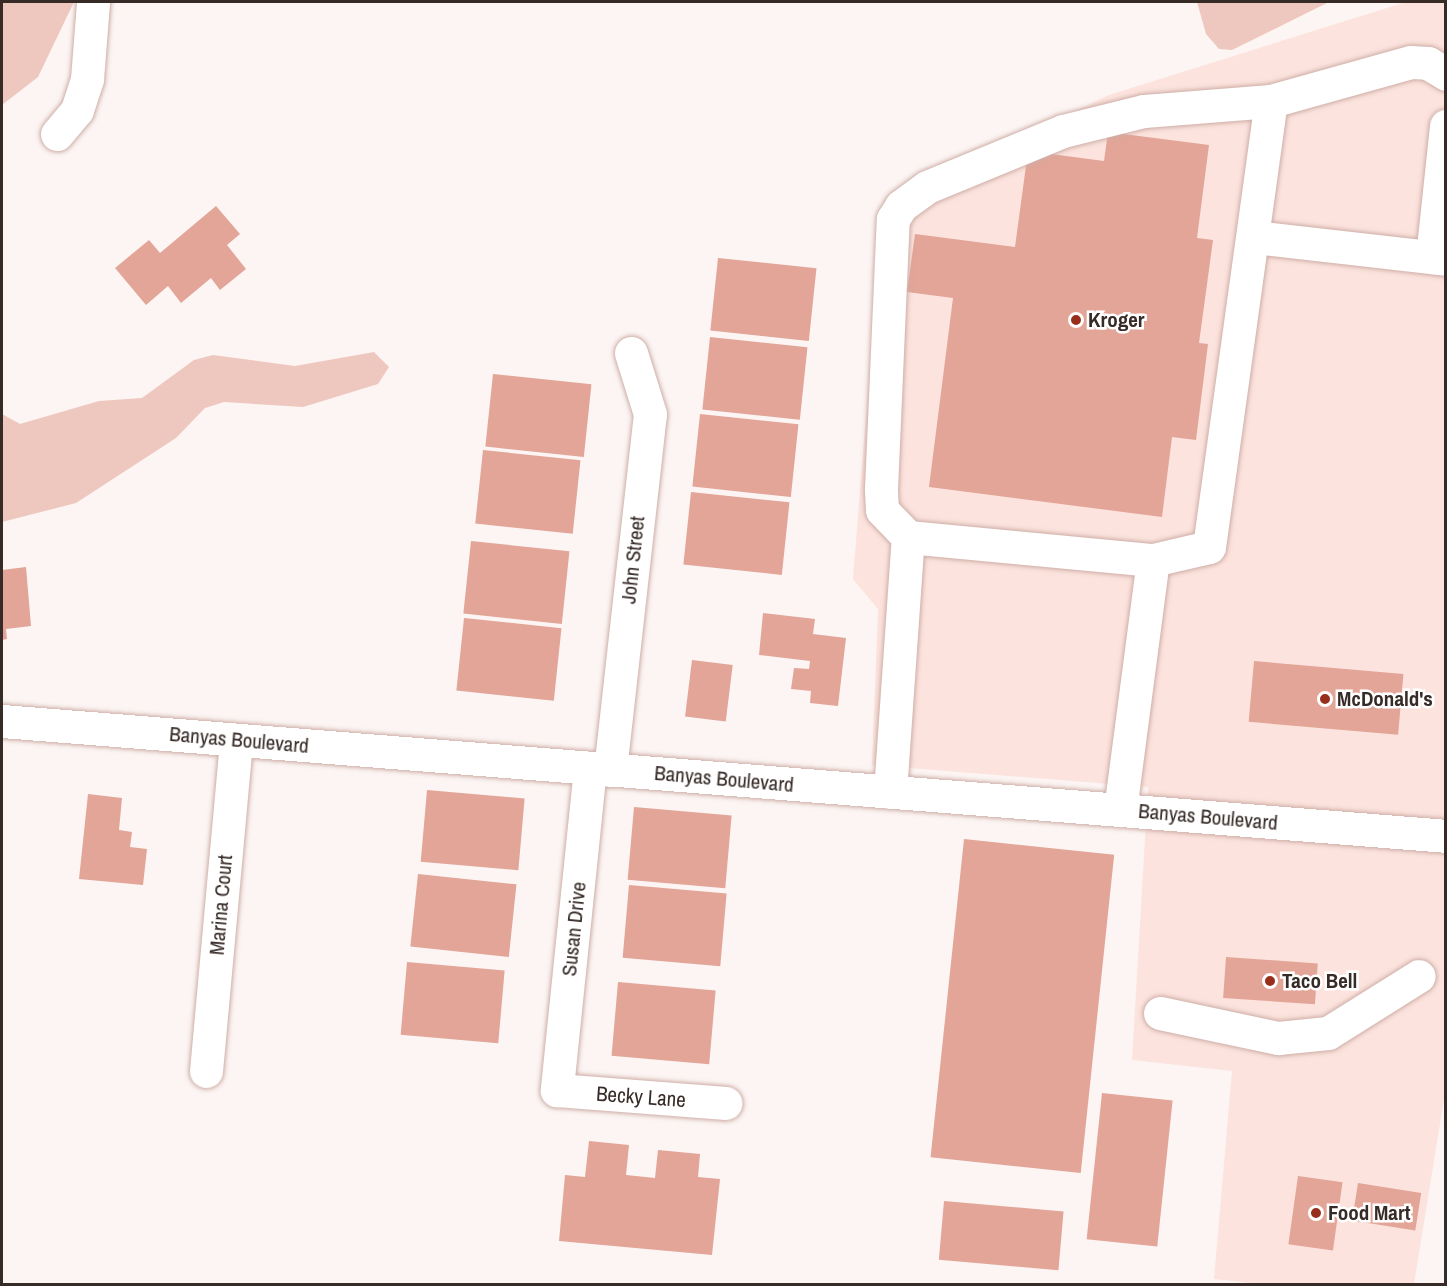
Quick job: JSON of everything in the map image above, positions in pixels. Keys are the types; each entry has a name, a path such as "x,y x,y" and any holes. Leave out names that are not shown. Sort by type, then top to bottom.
{"street":[{"path":"57,134 77,110 87,80 93,2"},
{"path":"1270,101 1254,237 1209,547 1153,560 908,537 882,510 880,489 893,219 901,206 927,188 1063,131 1144,111 1270,101 1411,62 1428,63 1446,74"},
{"path":"1254,237 1439,258 1446,126"},
{"name":"John Street","path":"600,769 650,414 631,352"},
{"path":"890,792 908,537"},
{"path":"1120,810 1153,560"},
{"name":"Banyas Boulevard","path":"2,721 1446,836"},
{"name":"Marina Court","path":"206,1071 236,740"},
{"name":"Susan Drive","path":"557,1090 600,769"},
{"path":"1160,1013 1278,1038 1328,1033 1419,976"},
{"name":"Becky Lane","path":"557,1090 725,1103"}],"shaded area":[{"path":"2,2 74,2 38,77 2,105"},
{"path":"1197,2 1329,2 1232,50 1219,49 1206,34"},
{"path":"1406,2 1445,2 1446,1087 1414,1284 1261,1284 1214,1279 1232,1071 1132,1060 1148,787 872,765 878,609 853,579 883,202 1109,95"},
{"path":"374,352 389,367 378,384 303,407 224,402 205,408 176,438 76,503 2,522 2,414 20,424 99,401 142,398 194,360 213,355 295,366"}],"building":[{"name":"Kroger","path":"1108,132 1209,145 1197,238 1213,240 1199,343 1208,344 1196,440 1172,437 1162,517 929,487 953,298 907,292 915,234 1015,247 1028,151 1104,161"},
{"path":"216,206 240,234 227,245 246,269 220,290 211,278 181,303 168,286 146,305 115,268 149,240 160,253"},
{"path":"718,258 816,268 809,341 710,331"},
{"path":"710,337 807,347 800,420 702,410"},
{"path":"493,374 591,384 584,457 485,447"},
{"path":"700,414 798,424 791,497 692,487"},
{"path":"483,450 580,460 573,534 475,524"},
{"path":"691,492 789,502 782,575 683,565"},
{"path":"471,541 569,551 562,624 463,614"},
{"path":"26,567 31,626 6,629 7,639 2,640 2,570"},
{"path":"763,613 815,619 813,634 846,638 838,706 810,703 811,691 791,689 794,668 809,669 810,661 759,655"},
{"path":"464,618 561,628 554,701 456,691"},
{"path":"692,660 733,665 726,722 685,717"},
{"name":"McDonald's","path":"1254,661 1403,674 1398,735 1249,722"},
{"path":"427,790 525,799 518,870 421,862"},
{"path":"88,794 122,798 119,830 132,832 130,847 147,849 143,885 79,879"},
{"path":"634,807 732,816 725,888 628,880"},
{"path":"964,839 1114,855 1081,1173 931,1157"},
{"path":"418,874 516,884 509,957 410,947"},
{"path":"629,885 727,894 720,966 623,958"},
{"name":"Taco Bell","path":"1226,957 1318,963 1315,1004 1223,998"},
{"path":"407,962 505,971 498,1043 401,1035"},
{"path":"618,982 716,991 709,1064 612,1056"},
{"path":"1102,1093 1173,1100 1157,1247 1087,1239"},
{"path":"589,1141 629,1145 626,1175 655,1178 658,1150 700,1154 698,1177 720,1179 712,1255 559,1241 565,1175 585,1177"},
{"name":"Food Mart","path":"1298,1176 1343,1182 1333,1251 1288,1244"},
{"path":"1358,1183 1421,1193 1415,1231 1352,1221"},
{"path":"944,1201 1064,1211 1058,1270 939,1260"}],"place":[{"name":"Kroger","path":"1076,320"},
{"name":"McDonald's","path":"1325,699"},
{"name":"Taco Bell","path":"1270,981"},
{"name":"Food Mart","path":"1316,1213"}]}
